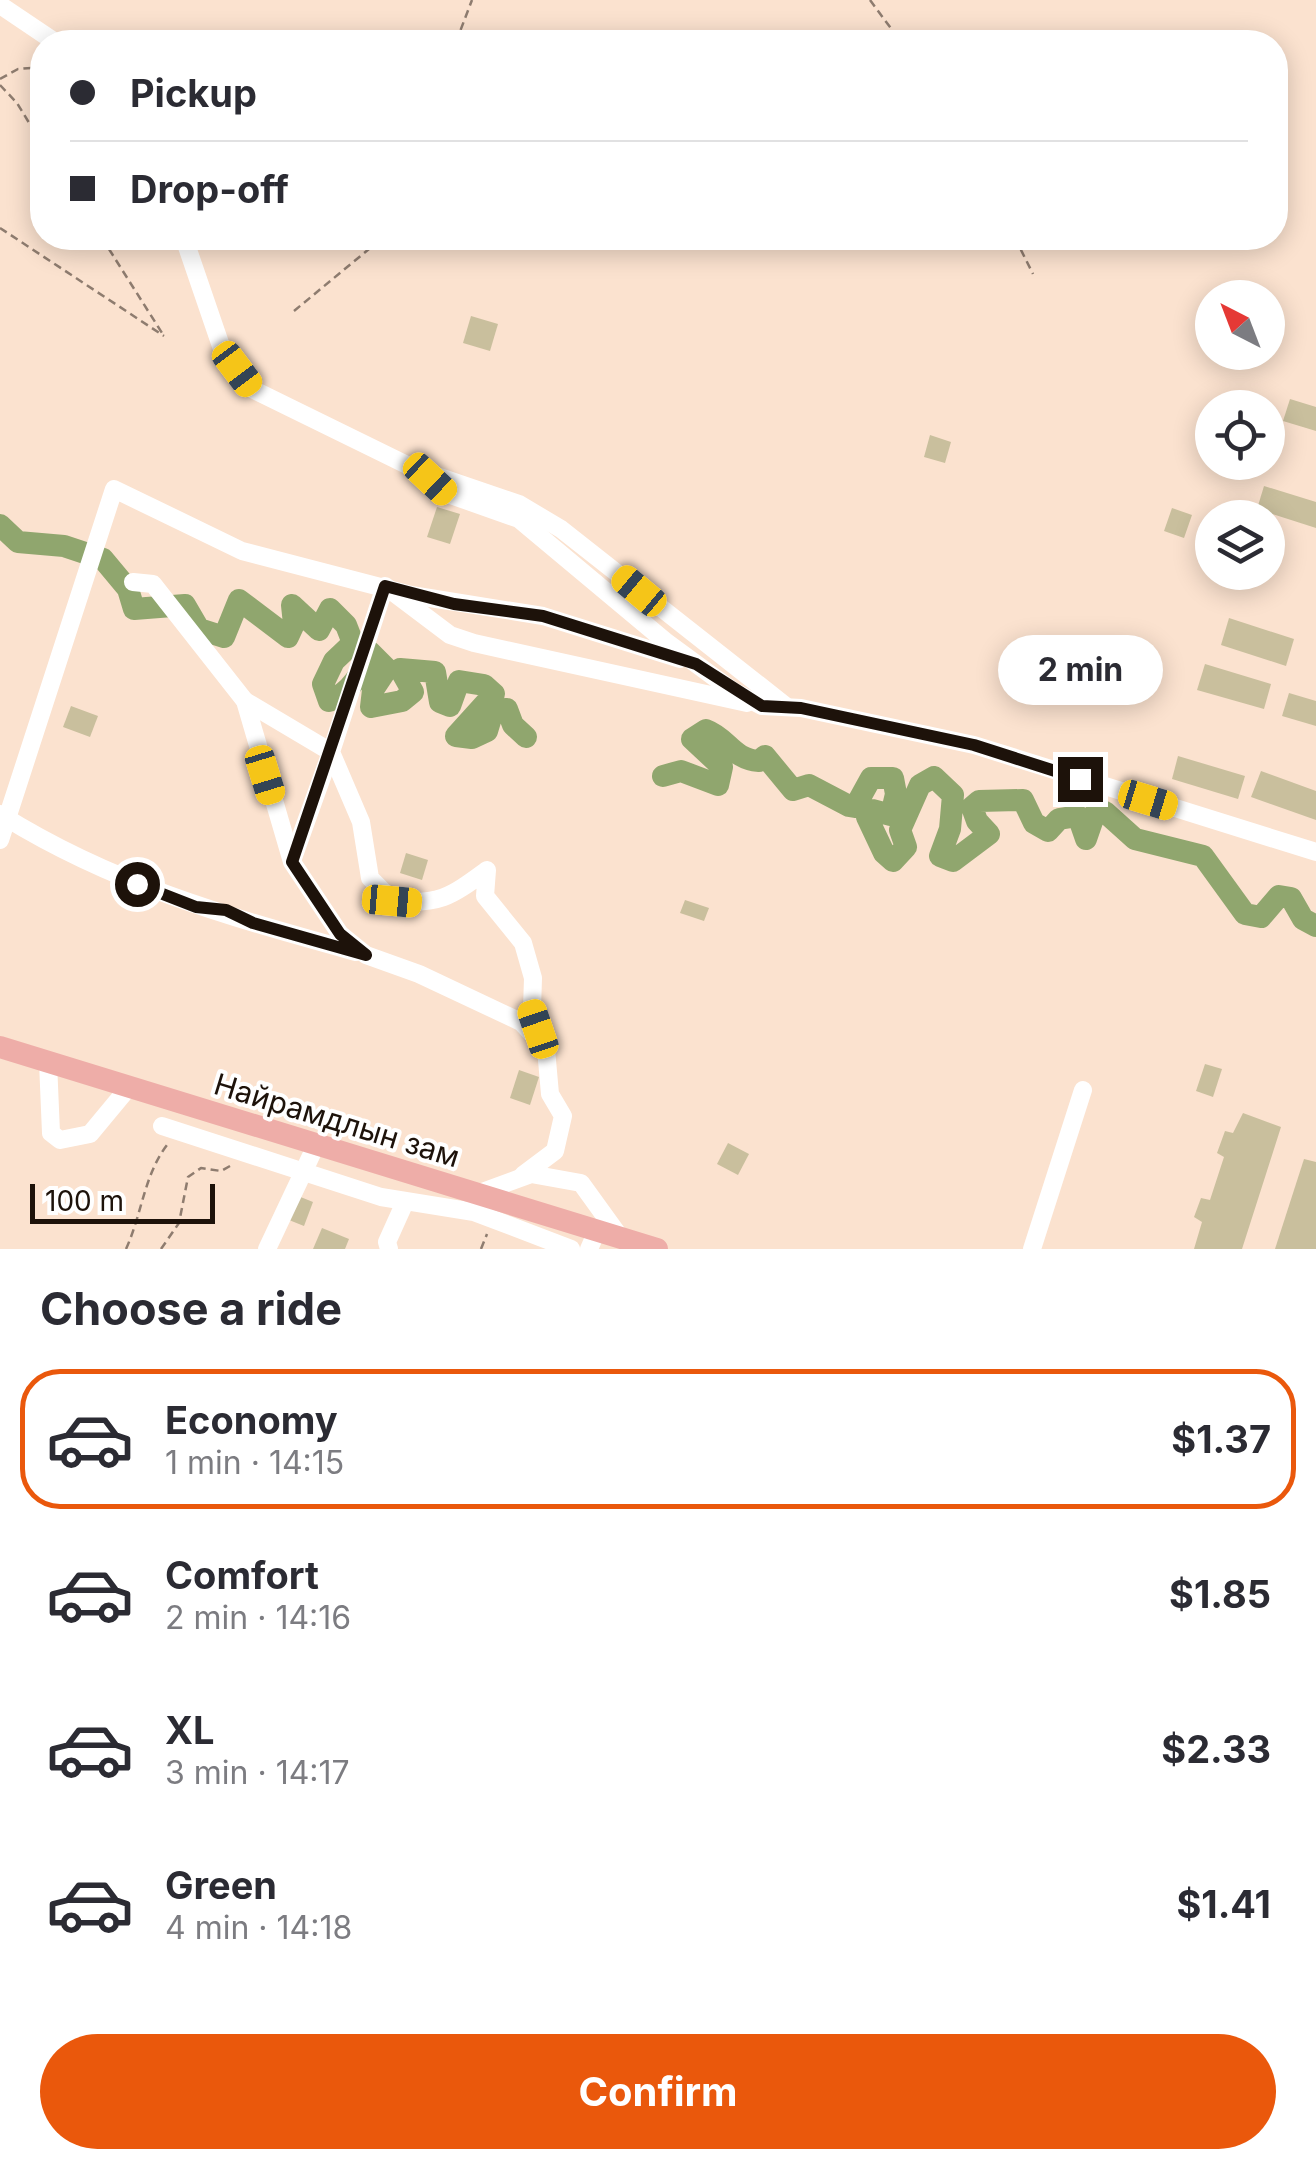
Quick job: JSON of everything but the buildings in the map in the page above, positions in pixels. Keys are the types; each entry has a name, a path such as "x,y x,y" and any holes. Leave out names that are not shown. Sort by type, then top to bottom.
{"main road":[{"name":"Найрамдлын зам","path":"0,1047 477,1194 592,1241 624,1241 651,1248"}],"street":[{"path":"0,5 37,30"},
{"path":"188,250 222,349 252,388 409,466 519,504 561,530 787,707"},
{"path":"409,466 445,493 520,519 696,664 762,706"},
{"path":"0,840 4,816 114,489 242,551 454,604 543,616 696,664"},
{"path":"132,582 153,584 245,701 330,752 360,822 370,878 392,901 445,900 487,870 485,896 524,943 533,978 532,1009 546,1049 550,1094 563,1116 555,1151 523,1175 477,1194"},
{"path":"385,586 450,636 474,644 762,706 787,707 974,745 1316,852"},
{"path":"292,862 385,586"},
{"path":"245,701 292,862 340,934 366,955"},
{"path":"4,816 164,897 226,910 253,923 419,974 521,1022 546,1049"},
{"path":"48,1062 51,1133 60,1140 90,1134 130,1088"},
{"path":"1032,1249 1083,1090"},
{"path":"168,1128 405,1202 461,1208 571,1249"},
{"path":"267,1249 317,1143"},
{"path":"523,1175 586,1186 612,1231 624,1241"},
{"path":"389,1249 387,1242 405,1202"}],"path":[{"path":"461,30 472,0"},
{"path":"870,0 892,30"},
{"path":"0,79 18,69 30,68"},
{"path":"0,85 30,124"},
{"path":"0,228 30,248"},
{"path":"33,250 164,336 110,250"},
{"path":"294,311 369,250"},
{"path":"1021,250 1033,274"},
{"path":"126,1249 138,1225 152,1166 168,1128"},
{"path":"161,1249 180,1223 188,1177 202,1168 226,1170 238,1152"}],"waterway":[{"path":"0,525 18,542 64,546 103,559 128,589 134,609 185,605 199,629 224,637 239,600 288,637 294,624 292,605 319,630 330,609 346,625 353,643 334,661 323,684 329,701 355,681 370,652 387,669 373,690 371,707 402,701 413,692 400,669 435,672 440,702 450,706 459,681 484,685 494,694 456,736 472,738 487,731 493,711 507,709 513,725 526,737"},
{"path":"663,776 681,771 718,785 722,767 692,739 706,730 742,756 759,761 765,756 793,790 809,785 849,806 855,807 871,778 893,778 896,794 891,815 872,810 867,817 884,853 893,861 906,847 900,830 920,785 934,777 953,795 950,829 940,856 953,861 989,834 977,821 972,807 979,801 1023,800 1034,823 1048,831 1059,819 1078,816 1086,839 1095,813 1105,812 1135,839 1203,856 1245,914 1261,917 1279,896 1291,898 1303,919 1316,926"}],"route":[{"path":"137,884 196,907 226,910 253,923 366,955 340,934 292,862 385,586 454,604 543,616 696,664 762,706 801,708 974,745 1080,779"}]}
